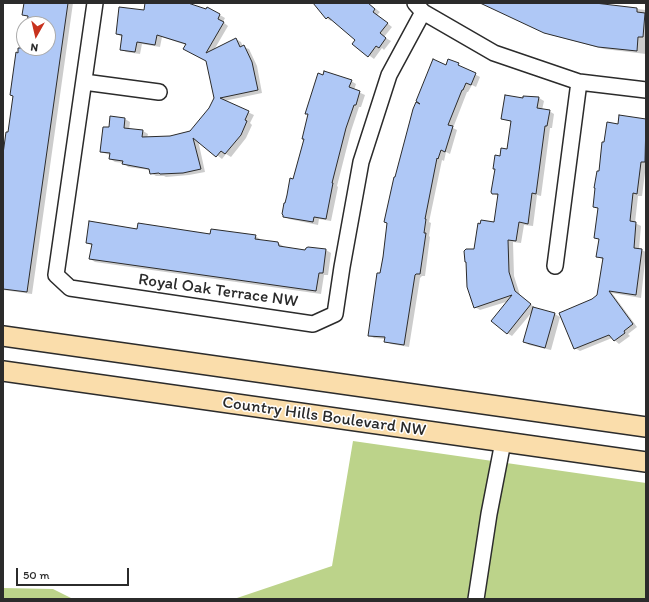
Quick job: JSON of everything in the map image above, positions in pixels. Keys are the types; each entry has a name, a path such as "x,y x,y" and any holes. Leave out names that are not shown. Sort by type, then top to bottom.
{"main road":[{"name":"Country Hills Boulevard NW","path":"3,336 646,427"},
{"name":"Country Hills Boulevard NW","path":"3,371 646,462"}],"street":[{"name":"Royal Oak Terrace NW","path":"95,3 56,275 70,288 313,324 335,314 361,162 389,75 419,7"},
{"path":"419,7 494,53 578,82 646,90"},
{"path":"84,82 159,92"},
{"path":"555,266 578,82"},
{"path":"476,599 503,442"}],"green space":[{"path":"353,441 646,483 646,599 234,599 332,566"},
{"path":"3,588 53,589 73,599 3,599"}],"building":[{"path":"24,3 68,3 27,292 3,289 3,154 13,96 10,95 16,52 16,56 56,56 56,16 22,15"},
{"path":"145,3 188,3 206,9 207,7 220,14 218,19 224,22 206,53 236,38 240,47 244,45 252,62 258,90 220,98 249,111 245,120 247,121 241,135 225,154 221,151 216,157 193,138 201,169 183,173 150,174 149,169 122,164 123,161 109,159 110,153 100,152 103,127 109,127 110,116 125,118 124,128 143,130 142,137 170,136 190,131 209,108 214,98 206,61 183,49 186,44 157,35 155,45 137,42 135,52 120,50 122,35 116,34 119,7 144,10"},
{"path":"313,3 368,3 375,9 373,12 388,23 380,33 386,38 379,48 376,46 368,57 352,44 355,40 328,17 326,19"},
{"path":"480,3 595,3 637,8 637,12 645,13 643,37 638,37 637,51 598,47 544,33"},
{"path":"433,59 446,65 448,59 459,63 458,65 476,73 471,85 466,83 462,90 448,125 453,126 445,152 441,150 438,159 437,158 425,219 424,233 426,233 420,274 415,275 404,345 384,342 385,337 368,336 377,273 380,273 383,257 387,223 384,222 394,177 413,109 416,102 420,104 416,101"},
{"path":"324,71 352,80 349,87 360,91 356,105 354,105 346,128 332,183 326,219 314,217 313,222 283,217 282,214 290,178 293,179 304,139 302,139 308,114 305,114 318,73 323,75"},
{"path":"505,95 523,98 523,96 539,97 537,108 550,110 547,126 545,126 536,194 532,193 528,224 519,222 516,241 508,240 509,272 515,291 531,304 507,334 491,321 512,295 474,308 467,287 464,251 466,249 474,249 478,223 480,224 481,220 494,222 498,194 492,194 491,192 495,169 493,169 495,155 500,156 501,148 507,149 511,121 501,119"},
{"path":"619,115 646,119 645,162 641,162 637,194 633,193 630,221 636,222 634,248 642,249 636,295 609,291 633,324 624,331 625,333 614,341 609,335 574,349 559,313 592,299 597,295 603,258 596,257 599,239 594,238 598,208 593,207 594,188 597,171 599,171 602,142 604,142 607,122 618,124"},
{"path":"89,221 137,229 138,223 210,234 211,229 256,235 255,239 278,242 279,246 305,250 308,247 326,249 323,273 319,273 316,291 89,259 92,244 86,243"},
{"path":"533,307 555,313 545,348 523,342"}]}
